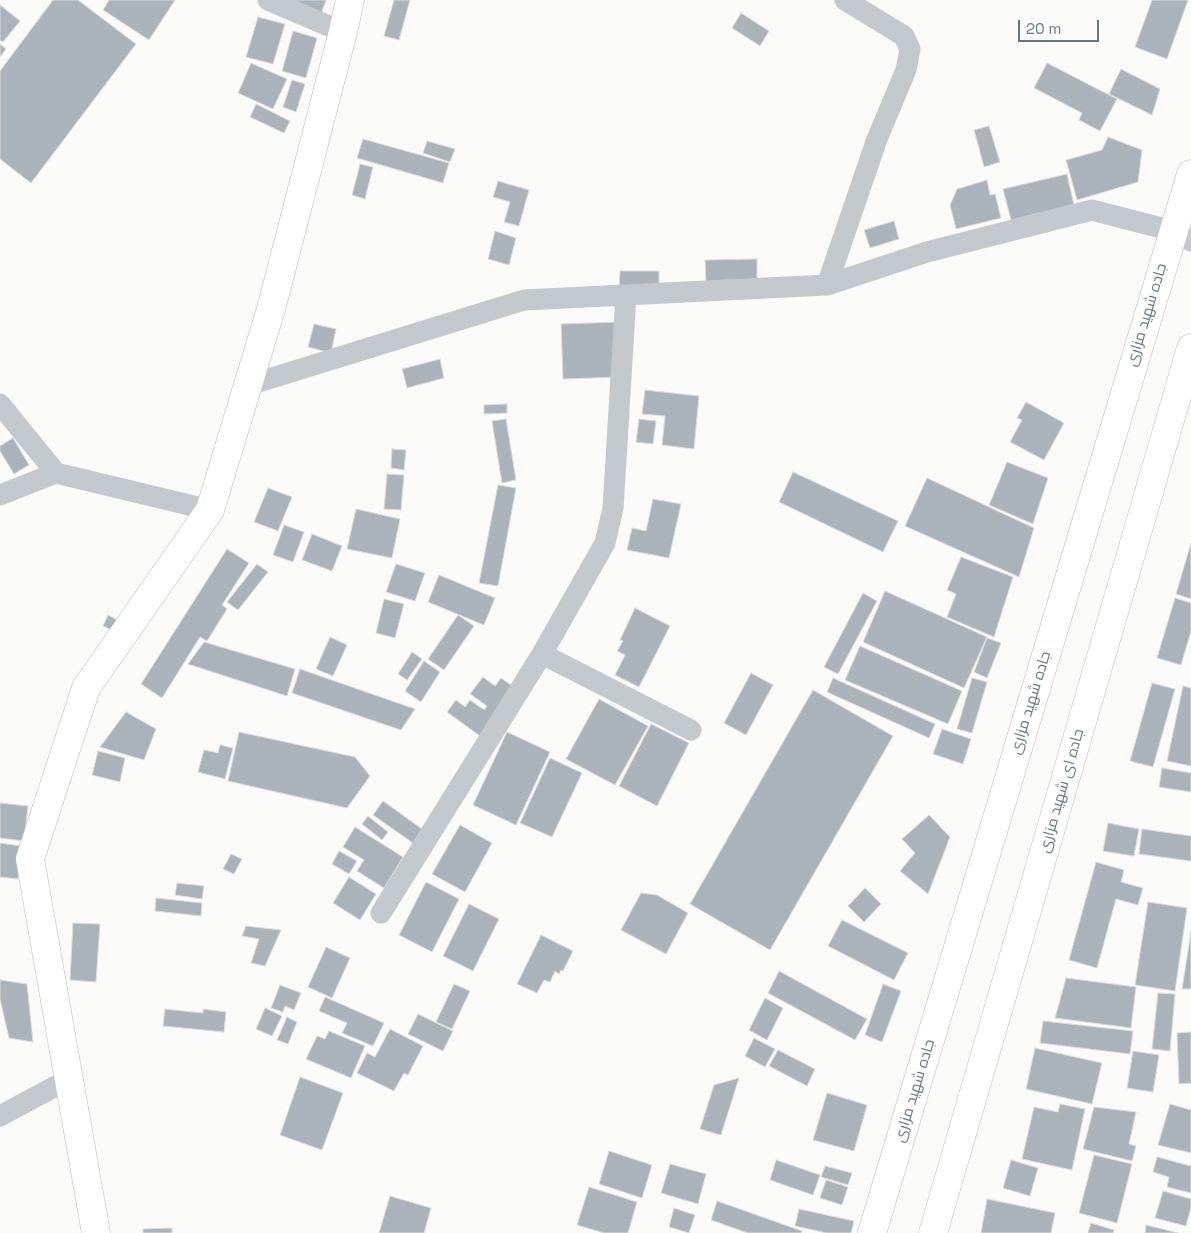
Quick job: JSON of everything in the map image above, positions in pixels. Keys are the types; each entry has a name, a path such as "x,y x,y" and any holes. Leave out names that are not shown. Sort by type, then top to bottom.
{"main road":[{"path":"96,1233 30,859 86,688 210,510 271,309 350,0"},
{"name":"جاده شهید مزاری","path":"872,1233 1182,236 1191,174"},
{"name":"جاده ای شهید مزاری","path":"933,1233 1191,348"}],"street":[{"path":"268,0 343,32"},
{"path":"827,285 877,139 906,70 910,49 904,36 845,0"},
{"path":"249,385 524,300 827,285 927,252 1092,210 1182,236"},
{"path":"381,913 542,654 605,543 613,508 626,295"},
{"path":"0,404 56,473"},
{"path":"0,495 56,473 210,510"},
{"path":"542,654 691,730"},
{"path":"0,1116 69,1079"}],"building":[{"path":"53,0 78,0 136,44 31,183 0,159 0,71"},
{"path":"109,0 175,0 149,40 103,10"},
{"path":"292,0 326,0 321,14"},
{"path":"394,0 410,0 399,40 384,36"},
{"path":"1152,0 1188,0 1167,59 1135,47"},
{"path":"0,5 20,21 3,42 0,40"},
{"path":"741,13 769,31 760,46 732,28"},
{"path":"258,17 285,24 273,64 246,57"},
{"path":"293,31 317,38 306,78 282,71"},
{"path":"0,44 6,49 0,57"},
{"path":"251,63 287,79 273,109 238,93"},
{"path":"1047,63 1117,99 1100,131 1079,120 1082,113 1034,88"},
{"path":"1121,69 1160,89 1152,115 1109,94"},
{"path":"292,80 305,84 296,112 283,107"},
{"path":"256,104 290,121 284,133 250,117"},
{"path":"989,126 1000,162 984,167 974,130"},
{"path":"1108,137 1142,150 1138,182 1077,200 1066,160 1102,150"},
{"path":"363,139 449,163 443,183 357,158"},
{"path":"427,141 455,149 450,162 423,153"},
{"path":"360,164 373,167 365,199 352,195"},
{"path":"1067,174 1074,205 1011,220 1003,189"},
{"path":"987,180 990,195 995,194 1001,218 956,229 950,205 957,189"},
{"path":"498,181 529,190 519,226 504,222 510,202 493,197"},
{"path":"894,221 899,239 870,248 864,230"},
{"path":"495,231 516,238 509,265 488,259"},
{"path":"757,259 757,284 706,285 705,260"},
{"path":"620,271 659,271 659,290 619,289"},
{"path":"619,322 620,377 563,379 561,324"},
{"path":"314,324 336,329 331,353 308,347"},
{"path":"440,359 444,378 407,388 402,369"},
{"path":"645,390 699,396 694,449 662,445 665,416 642,414"},
{"path":"1026,402 1064,423 1044,460 1010,442 1022,420 1017,418"},
{"path":"507,404 507,413 484,414 484,405"},
{"path":"506,419 516,480 502,483 492,421"},
{"path":"639,419 656,421 653,444 636,442"},
{"path":"13,438 29,465 14,474 0,451 0,446"},
{"path":"392,449 406,450 404,470 391,468"},
{"path":"1007,462 1048,478 1033,524 989,505"},
{"path":"793,472 898,521 883,552 779,502"},
{"path":"387,474 404,475 401,510 384,509"},
{"path":"927,478 1034,528 1019,577 905,526"},
{"path":"498,485 516,488 498,586 479,583"},
{"path":"268,488 292,497 278,531 254,522"},
{"path":"653,499 681,504 669,558 627,550 632,528 646,531"},
{"path":"356,509 400,519 392,558 347,549"},
{"path":"284,525 304,532 293,562 273,555"},
{"path":"312,534 342,546 332,571 302,560"},
{"path":"1191,543 1191,599 1176,594"},
{"path":"227,549 249,563 222,605 227,609 207,641 200,637 162,698 141,684"},
{"path":"961,557 1013,577 994,637 947,617 956,594 947,590"},
{"path":"257,564 268,572 238,610 227,602"},
{"path":"396,564 425,573 415,601 386,592"},
{"path":"439,575 495,598 484,625 428,602"},
{"path":"885,591 987,637 964,688 863,642"},
{"path":"863,593 877,601 838,674 824,667"},
{"path":"1175,598 1191,603 1191,631 1181,665 1157,658"},
{"path":"384,599 404,604 395,638 376,633"},
{"path":"635,608 670,626 639,687 615,675 625,655 617,651 623,641 620,640"},
{"path":"108,615 117,620 112,630 103,626"},
{"path":"458,615 474,626 444,670 428,659"},
{"path":"330,637 347,645 333,676 316,669"},
{"path":"987,638 1001,643 987,678 974,672"},
{"path":"204,642 295,669 287,696 188,664"},
{"path":"860,646 962,691 948,724 845,680"},
{"path":"412,652 422,659 407,680 398,674"},
{"path":"424,661 440,672 421,702 405,691"},
{"path":"300,669 415,709 401,730 292,693"},
{"path":"751,673 773,685 746,735 724,723"},
{"path":"483,677 495,686 501,678 515,688 480,736 447,712 456,700 465,707 470,700 484,710 487,706 470,694"},
{"path":"833,678 935,724 929,738 827,692"},
{"path":"972,678 987,682 972,733 957,729"},
{"path":"1152,683 1175,689 1153,767 1130,761"},
{"path":"1183,686 1191,688 1191,766 1167,761"},
{"path":"813,690 893,736 770,950 690,904"},
{"path":"599,699 648,726 615,785 566,759"},
{"path":"126,712 156,729 144,760 100,747"},
{"path":"651,724 689,743 657,806 619,786"},
{"path":"942,729 971,739 963,764 933,754"},
{"path":"239,732 355,757 370,776 347,808 228,781"},
{"path":"507,732 550,752 516,825 473,805"},
{"path":"220,745 233,748 225,779 198,772 204,750 218,753"},
{"path":"98,751 125,758 120,782 92,775"},
{"path":"550,758 582,773 552,837 520,823"},
{"path":"1162,768 1191,773 1191,792 1159,787"},
{"path":"383,801 422,829 413,843 373,815"},
{"path":"0,803 28,806 24,841 0,838"},
{"path":"929,815 950,837 928,894 900,871 915,853 902,839"},
{"path":"368,816 388,832 382,840 362,824"},
{"path":"1108,823 1139,829 1134,856 1103,851"},
{"path":"460,825 492,843 465,892 432,874"},
{"path":"355,827 403,857 384,888 357,871 364,860 343,847"},
{"path":"1142,829 1191,836 1191,861 1139,854"},
{"path":"0,843 21,846 18,879 0,877"},
{"path":"339,851 357,861 349,874 332,864"},
{"path":"231,854 242,859 234,874 223,869"},
{"path":"1096,862 1124,870 1121,882 1143,888 1138,905 1116,899 1097,968 1069,960"},
{"path":"349,877 376,894 360,920 333,903"},
{"path":"426,882 459,899 432,952 399,935"},
{"path":"177,883 204,886 202,899 175,895"},
{"path":"865,888 881,904 864,922 848,906"},
{"path":"641,893 657,895 688,913 666,954 621,930"},
{"path":"156,898 202,903 201,916 155,911"},
{"path":"1148,902 1187,908 1175,991 1135,985"},
{"path":"469,904 499,919 473,971 443,956"},
{"path":"842,920 908,953 894,980 828,946"},
{"path":"73,923 100,924 96,982 70,980"},
{"path":"246,926 281,930 265,966 251,963 259,939 242,936"},
{"path":"1191,932 1191,989 1182,989"},
{"path":"541,935 573,951 563,971 561,970 559,974 555,971 550,982 544,980 537,993 517,984"},
{"path":"326,947 350,958 332,998 308,987"},
{"path":"779,971 867,1019 855,1040 768,993"},
{"path":"1066,978 1136,987 1131,1028 1055,1018"},
{"path":"0,980 27,984 33,1042 9,1038 0,999"},
{"path":"454,984 470,991 452,1029 436,1022"},
{"path":"883,984 901,991 882,1042 865,1035"},
{"path":"280,985 301,993 294,1010 285,1006 283,1012 271,1008"},
{"path":"1158,993 1175,994 1170,1051 1152,1049"},
{"path":"325,997 384,1023 373,1046 342,1033 347,1023 319,1011"},
{"path":"765,998 783,1008 767,1040 749,1030"},
{"path":"265,1008 282,1016 272,1036 256,1029"},
{"path":"165,1009 203,1013 203,1009 226,1012 224,1032 163,1026"},
{"path":"418,1014 453,1031 443,1051 408,1034"},
{"path":"287,1017 297,1022 288,1044 277,1040"},
{"path":"1043,1021 1133,1031 1130,1054 1040,1043"},
{"path":"390,1029 423,1046 408,1075 404,1073 394,1091 357,1073 367,1053 375,1057"},
{"path":"329,1031 365,1046 351,1078 306,1059 317,1036 325,1039"},
{"path":"1191,1032 1191,1083 1179,1084 1177,1033"},
{"path":"754,1038 775,1049 765,1067 745,1056"},
{"path":"1035,1048 1102,1063 1092,1104 1026,1089"},
{"path":"778,1050 815,1069 807,1086 769,1066"},
{"path":"1133,1051 1159,1055 1153,1092 1127,1088"},
{"path":"300,1077 343,1093 322,1150 280,1135"},
{"path":"739,1078 721,1135 700,1129 714,1085"},
{"path":"827,1093 867,1105 854,1151 813,1140"},
{"path":"1060,1104 1085,1109 1072,1170 1022,1159 1034,1107 1058,1112"},
{"path":"1170,1104 1191,1110 1191,1153 1158,1145"},
{"path":"1094,1107 1136,1112 1129,1144 1136,1146 1132,1161 1083,1149"},
{"path":"609,1151 652,1165 642,1198 599,1184"},
{"path":"1094,1155 1132,1164 1117,1223 1079,1213"},
{"path":"1157,1157 1191,1166 1191,1193 1167,1187 1169,1177 1153,1172"},
{"path":"776,1160 820,1175 813,1195 770,1180"},
{"path":"1011,1160 1038,1168 1030,1196 1003,1188"},
{"path":"670,1164 706,1174 698,1204 661,1193"},
{"path":"825,1166 852,1173 848,1185 821,1177"},
{"path":"826,1180 848,1187 842,1205 820,1198"},
{"path":"589,1187 637,1202 628,1233 604,1233 577,1225"},
{"path":"1163,1191 1191,1199 1186,1226 1155,1218"},
{"path":"390,1196 431,1208 424,1233 379,1233"},
{"path":"987,1199 1055,1213 1051,1233 981,1233"},
{"path":"717,1201 802,1231 801,1233 748,1233 711,1220"},
{"path":"674,1208 695,1215 689,1233 669,1227"},
{"path":"799,1209 854,1221 851,1233 827,1233 795,1226"},
{"path":"1091,1223 1114,1230 1113,1233 1088,1233"},
{"path":"1146,1225 1178,1233 1145,1233"},
{"path":"172,1228 172,1233 143,1233 143,1229"}]}
